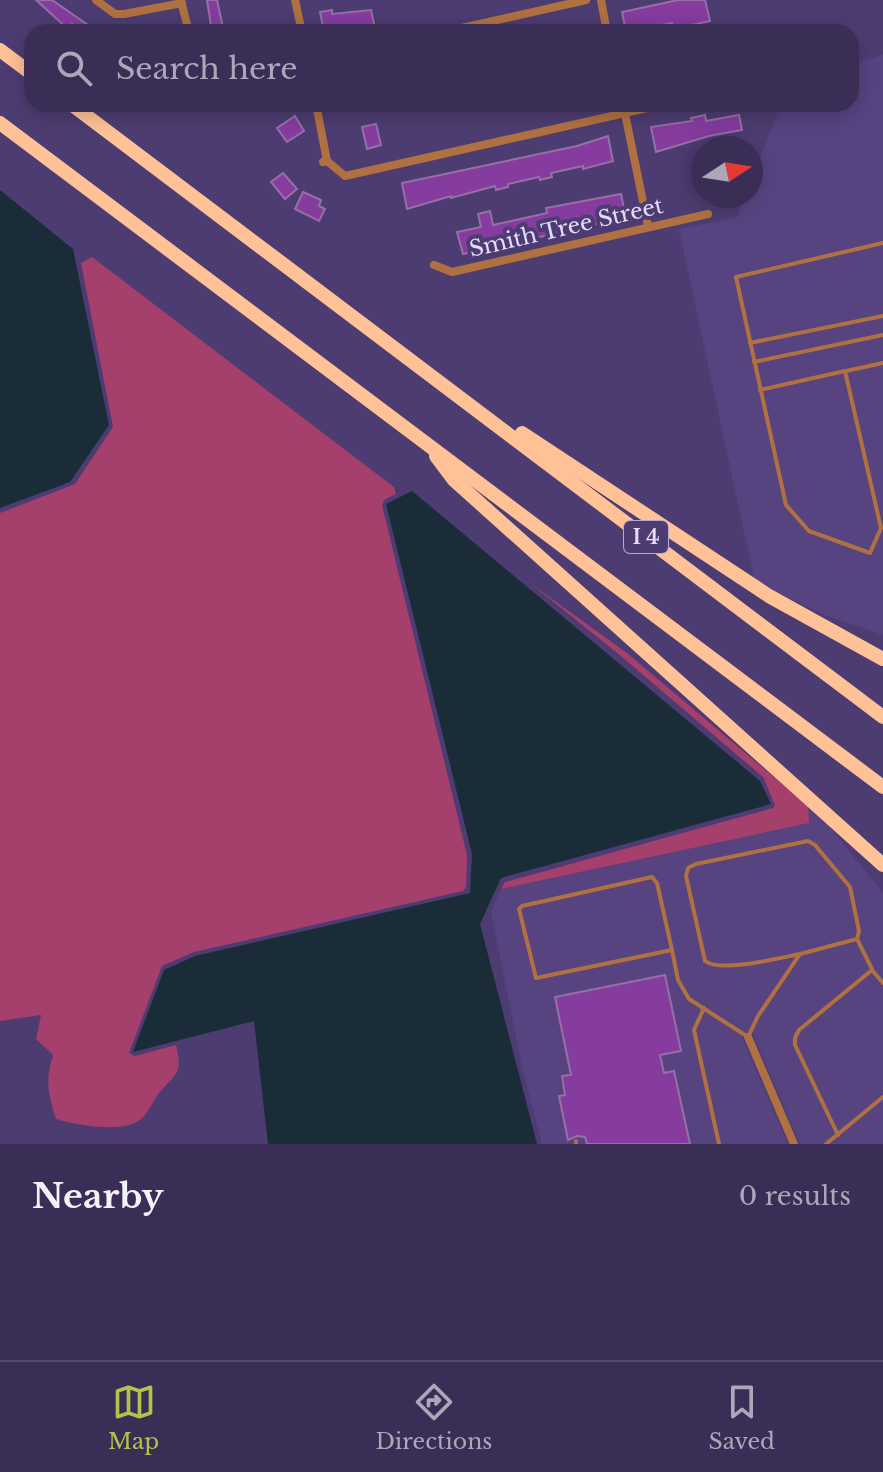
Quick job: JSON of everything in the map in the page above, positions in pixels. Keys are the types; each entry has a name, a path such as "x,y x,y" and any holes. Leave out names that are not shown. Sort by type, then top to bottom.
{"highway":[{"path":"0,50 24,68"},
{"name":"I 4","path":"82,112 883,717"},
{"name":"I 4","path":"0,123 883,787"},
{"path":"409,357 769,596 883,659"},
{"path":"426,443 454,480 883,865"}],"street":[{"path":"96,0 115,14 182,2 187,24"},
{"path":"295,0 300,24"},
{"path":"480,24 586,0"},
{"path":"601,0 606,24"},
{"path":"317,112 325,161 345,176 608,112"},
{"path":"625,112 648,226"},
{"name":"Smith Tree Street","path":"434,265 452,272 708,214"},
{"path":"748,1037 794,1144"}],"lane":[{"path":"845,371 881,528 870,553 809,531 786,505 736,277 883,243"},
{"path":"750,343 883,316"},
{"path":"754,362 883,335"},
{"path":"760,390 883,363"},
{"path":"857,939 800,954 741,964 711,965 705,961 686,876 688,868 808,841 815,845 850,887 859,931 857,939 872,970 883,983"},
{"path":"672,950 536,978 519,909 652,877 657,883 672,950 678,980 689,999 748,1037 758,1016 800,954"},
{"path":"838,1135 795,1045 795,1038 799,1030 872,970"},
{"path":"704,1008 694,1030 719,1144"},
{"path":"826,1144 883,1097"}],"shaded area":[{"path":"883,55 883,635 822,614 754,578 679,229 737,217 740,208 763,208 763,150 778,112 859,112 859,62"},
{"path":"92,257 394,487 396,494 384,500 382,505 467,855 466,887 463,891 194,952 162,966 129,1053 135,1056 176,1045 178,1068 141,1119 133,1124 112,1127 87,1126 56,1119 48,1087 53,1055 36,1039 41,1015 0,1021 0,513 75,484 113,427 81,263"},
{"path":"530,583 627,653 808,806 809,823 501,889 505,882 775,805 763,777"},
{"path":"808,806 826,822 883,893 883,1144 800,1144 751,1030 741,1035 788,1144 542,1144 523,1071 491,911 501,889 808,823"}],"water":[{"path":"0,190 73,249 109,425 70,482 0,508"},
{"path":"412,491 760,781 771,804 501,878 480,924 537,1144 268,1144 254,1021 133,1052 164,970 195,956 470,893 472,854 386,504"}],"building":[{"path":"36,0 52,0 86,24 62,24"},
{"path":"207,0 217,0 222,24 211,24"},
{"path":"678,0 705,0 710,21 696,24 624,24 622,12"},
{"path":"332,10 332,14 371,10 374,24 322,24 320,12"},
{"path":"705,115 706,121 739,115 742,130 691,136 691,141 656,152 651,127 692,121 691,118"},
{"path":"295,116 304,131 287,142 277,128"},
{"path":"376,124 381,145 367,149 362,127"},
{"path":"608,136 613,161 551,173 552,177 508,184 508,187 496,190 495,186 451,196 407,209 402,183 577,146"},
{"path":"283,173 297,189 285,199 271,182"},
{"path":"303,192 321,200 319,206 325,209 319,221 295,209"},
{"path":"621,194 626,218 463,254 457,232 481,227 478,214 490,211 493,225 547,213 546,208"},
{"path":"665,975 681,1051 660,1055 664,1073 674,1071 690,1144 587,1144 585,1137 577,1136 568,1140 559,1096 565,1095 562,1076 571,1075 555,997"}]}
